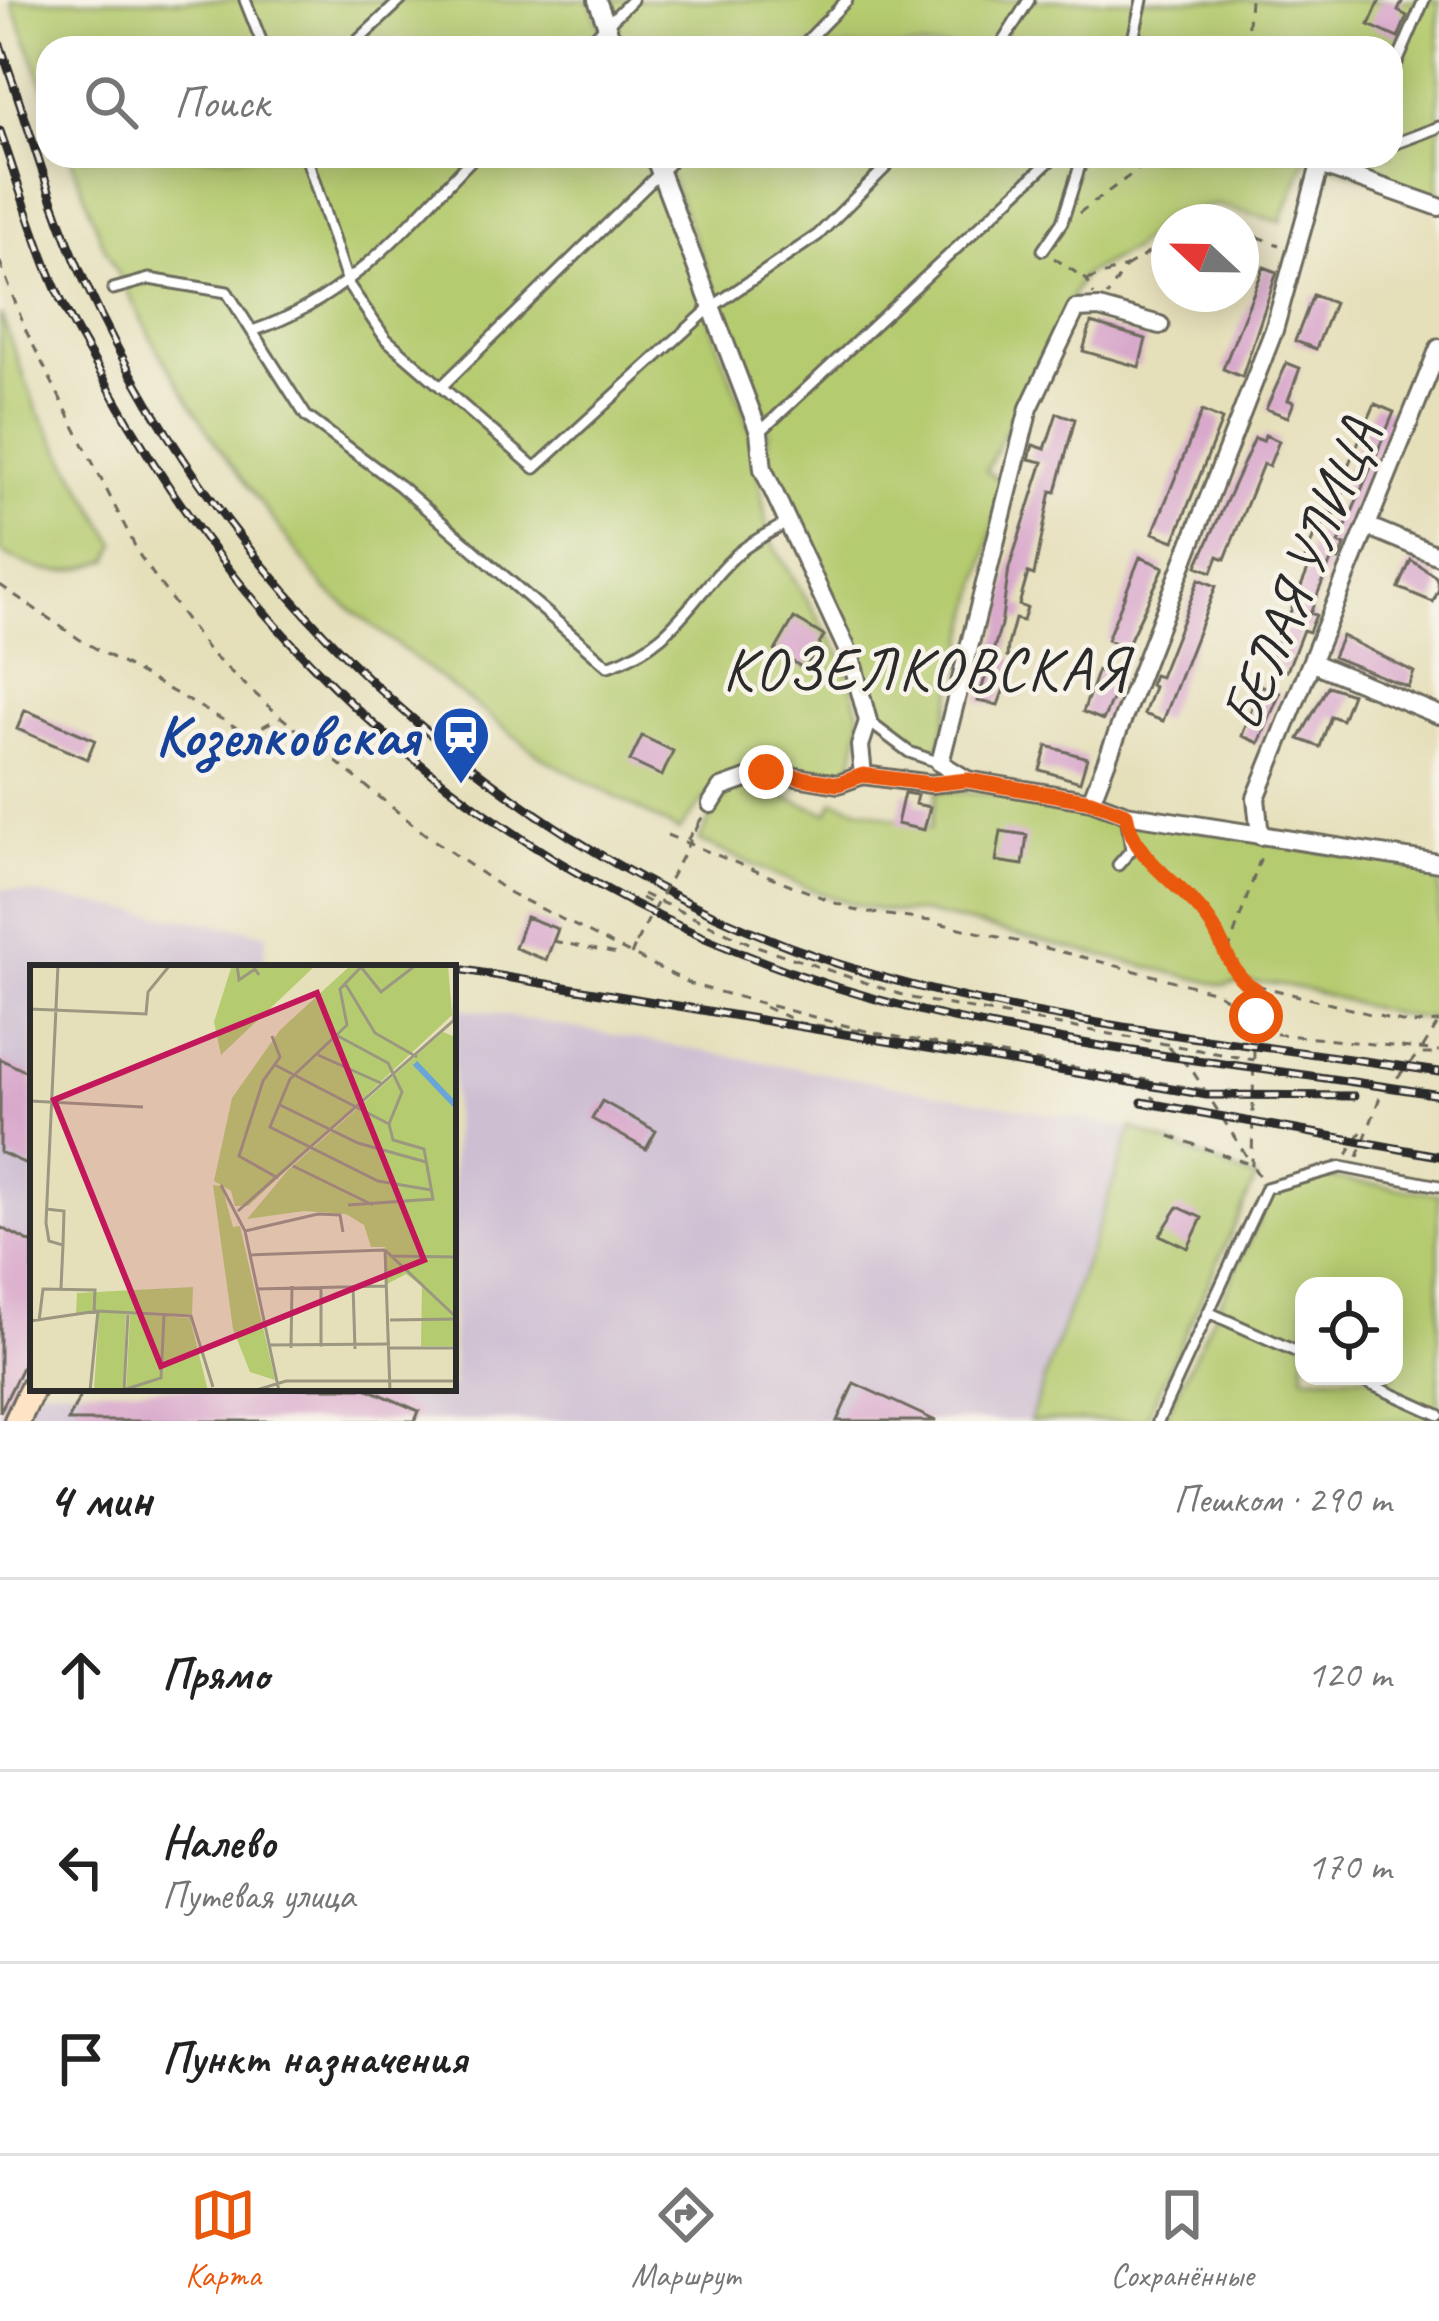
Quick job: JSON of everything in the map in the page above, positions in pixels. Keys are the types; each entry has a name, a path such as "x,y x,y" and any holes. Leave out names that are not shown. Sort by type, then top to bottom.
{"street":[{"path":"597,0 610,36"},
{"path":"659,168 759,432 763,469 851,658 868,721 860,746 863,775"},
{"path":"1091,801 1274,330 1319,168"},
{"path":"1326,168 1439,207"},
{"path":"967,780 940,763 1029,408 1076,310 1099,308 1160,325"},
{"name":"БЕЛАЯ УЛИЦА","path":"1264,837 1256,798 1433,379 1439,348"},
{"path":"1369,527 1439,556"},
{"path":"1313,663 1439,715"},
{"path":"711,804 721,788 766,772 838,784 863,775 931,784 967,780 1091,801 1126,814 1439,863"},
{"path":"17,1421 31,1391"}],"lane":[{"path":"244,0 259,36"},
{"path":"363,36 401,0"},
{"path":"595,36 632,0"},
{"path":"812,36 847,0"},
{"path":"1006,36 1029,0"},
{"path":"1134,36 1142,0"},
{"path":"1403,49 1424,0"},
{"path":"1403,140 1439,127"},
{"path":"310,168 348,284 386,339 535,468 710,309 818,235 885,168"},
{"path":"255,330 304,313 348,284 463,168"},
{"path":"441,387 651,168"},
{"path":"759,432 1042,168"},
{"path":"1042,250 1062,222 1079,168"},
{"path":"113,289 149,279 227,292 306,416 400,486 608,666 644,654 693,608 737,553 785,524"},
{"path":"868,721 909,752 940,763"},
{"path":"1118,865 1131,850 1126,814"},
{"path":"1157,1421 1266,1188 1341,1167 1439,1186"},
{"path":"1208,1312 1295,1350"},
{"path":"1372,1385 1439,1415"}],"path":[{"path":"1247,36 1250,0"},
{"path":"1062,222 1095,204 1142,168"},
{"path":"1259,237 1297,253"},
{"path":"1042,250 1087,280 1126,267 1151,251"},
{"path":"0,262 26,331 140,556 210,653 281,718 442,846 510,893 630,957 800,1023 1204,1090"},
{"path":"1099,308 1126,267"},
{"path":"0,584 79,639 248,734 281,718"},
{"path":"630,957 701,820 695,821 686,842"},
{"path":"667,835 853,910 930,921 1216,992 1256,1016"},
{"path":"1130,837 1209,921 1240,982 1410,1024 1439,1022 1380,1097 1341,1167"},
{"path":"1227,954 1264,837"},
{"path":"656,906 642,896 752,944 911,998 1254,1060"},
{"path":"553,941 630,957"},
{"path":"1252,1165 1255,989"},
{"path":"1256,1031 1439,1052"},
{"path":"1167,1046 1204,1090 1266,1188"},
{"path":"1139,1081 1159,1106"},
{"path":"1341,1167 1360,1156 1366,1123"},
{"path":"1170,1136 1252,1165"}],"shaded area":[{"path":"0,888 267,933 263,965 30,965 30,1391 456,1391 456,1007 1130,1128 1029,1421 0,1421"}],"green space":[{"path":"11,0 589,0 603,36 36,36 36,66"},
{"path":"607,0 1439,0 1439,202 1336,168 1403,168 1403,36 620,36"},
{"path":"74,168 652,168 751,431 769,538 846,663 861,720 852,768 830,775 764,771 732,778 707,797 679,831 543,758 325,589 217,445 154,344 102,242"},
{"path":"667,168 1302,168 1281,222 1259,216 1259,204 1151,204 1151,231 1133,249 1082,276 986,471 1004,483 939,748 917,747 872,708 859,652 766,462 769,430"},
{"path":"0,313 37,410 116,544 109,560 77,570 53,571 0,552"},
{"path":"776,780 773,793 828,813 834,801 930,829 937,791 999,795 1439,871 1439,1019 1384,1011 1276,984 1222,985 922,912 868,907 809,888 699,841 727,796 746,786"},
{"path":"1132,1128 1256,1179 1145,1421 1030,1421"},
{"path":"1317,1176 1439,1194 1439,1421 1163,1421 1271,1196"}],"building":[{"path":"1380,0 1403,0 1398,11 1407,16 1399,36 1369,25"},
{"path":"1264,267 1277,272 1242,377 1223,369 1246,312 1259,312"},
{"path":"1313,295 1334,303 1316,349 1295,341"},
{"path":"1091,323 1146,339 1139,367 1083,351"},
{"path":"1287,363 1300,368 1288,400 1294,402 1288,417 1266,409"},
{"path":"1375,404 1394,412 1339,543 1345,545 1339,560 1332,558 1310,613 1316,615 1309,632 1303,630 1287,671 1269,663 1310,565 1304,562 1315,533 1320,535 1328,512 1335,515 1343,494 1337,491"},
{"path":"1202,411 1222,420 1174,541 1153,533"},
{"path":"1057,413 1075,419 1056,492 1051,491 1034,575 1028,573 1019,605 1027,608 1023,621 1015,619 1008,645 1007,657 1015,659 998,705 978,701 1001,625 1009,568 1043,462 1029,459 1033,445 1045,449"},
{"path":"1265,435 1279,441 1269,466 1263,464 1225,559 1218,556 1212,572 1197,566 1255,438 1263,441"},
{"path":"1140,557 1164,567 1126,648 1107,640"},
{"path":"1411,560 1436,577 1439,589 1433,602 1399,588"},
{"path":"1199,579 1216,586 1163,721 1144,714 1154,687 1150,685 1154,675 1160,677"},
{"path":"794,618 824,636 805,669 775,651"},
{"path":"1342,636 1414,672 1408,687 1333,657"},
{"path":"1098,670 1121,679 1103,720 1083,712"},
{"path":"1260,685 1280,693 1259,743 1242,736"},
{"path":"1328,686 1352,694 1342,720 1331,716 1320,747 1299,739"},
{"path":"25,710 95,740 87,759 17,729"},
{"path":"642,736 673,751 662,776 630,761"},
{"path":"1047,746 1087,758 1080,782 1040,770"},
{"path":"904,793 917,795 915,804 930,807 924,830 897,824"},
{"path":"1001,831 1027,835 1023,865 996,861"},
{"path":"526,917 558,929 546,960 515,948"},
{"path":"0,1059 30,1074 30,1166 0,1152"},
{"path":"602,1101 656,1131 646,1149 592,1119"},
{"path":"1178,1207 1202,1218 1188,1248 1160,1235"},
{"path":"0,1227 30,1242 30,1351 0,1412"},
{"path":"854,1383 936,1421 837,1421"},
{"path":"83,1391 373,1391 419,1411 415,1421 68,1421"}],"railway":[{"path":"0,45 36,152"},
{"path":"0,131 62,302 180,503 260,607 350,702 449,786 556,860 671,922 793,973 922,1011 1115,1048 1439,1095"},
{"path":"42,168 84,280 149,404 228,521 319,629 422,727 535,813 656,886 785,945 919,987 1112,1025 1439,1072"},
{"path":"464,970 1207,1095 1354,1096"},
{"path":"1142,1102 1439,1156"}],"place":[{"name":"Козелковская","path":"461,786"}],"district":[{"name":"КОЗЕЛКОВСКАЯ","path":"926,668"}],"route":[{"path":"766,772 838,784 863,775 931,784 967,780 1091,801 1126,814 1130,837 1209,921 1240,982 1255,989 1256,1016"}]}
